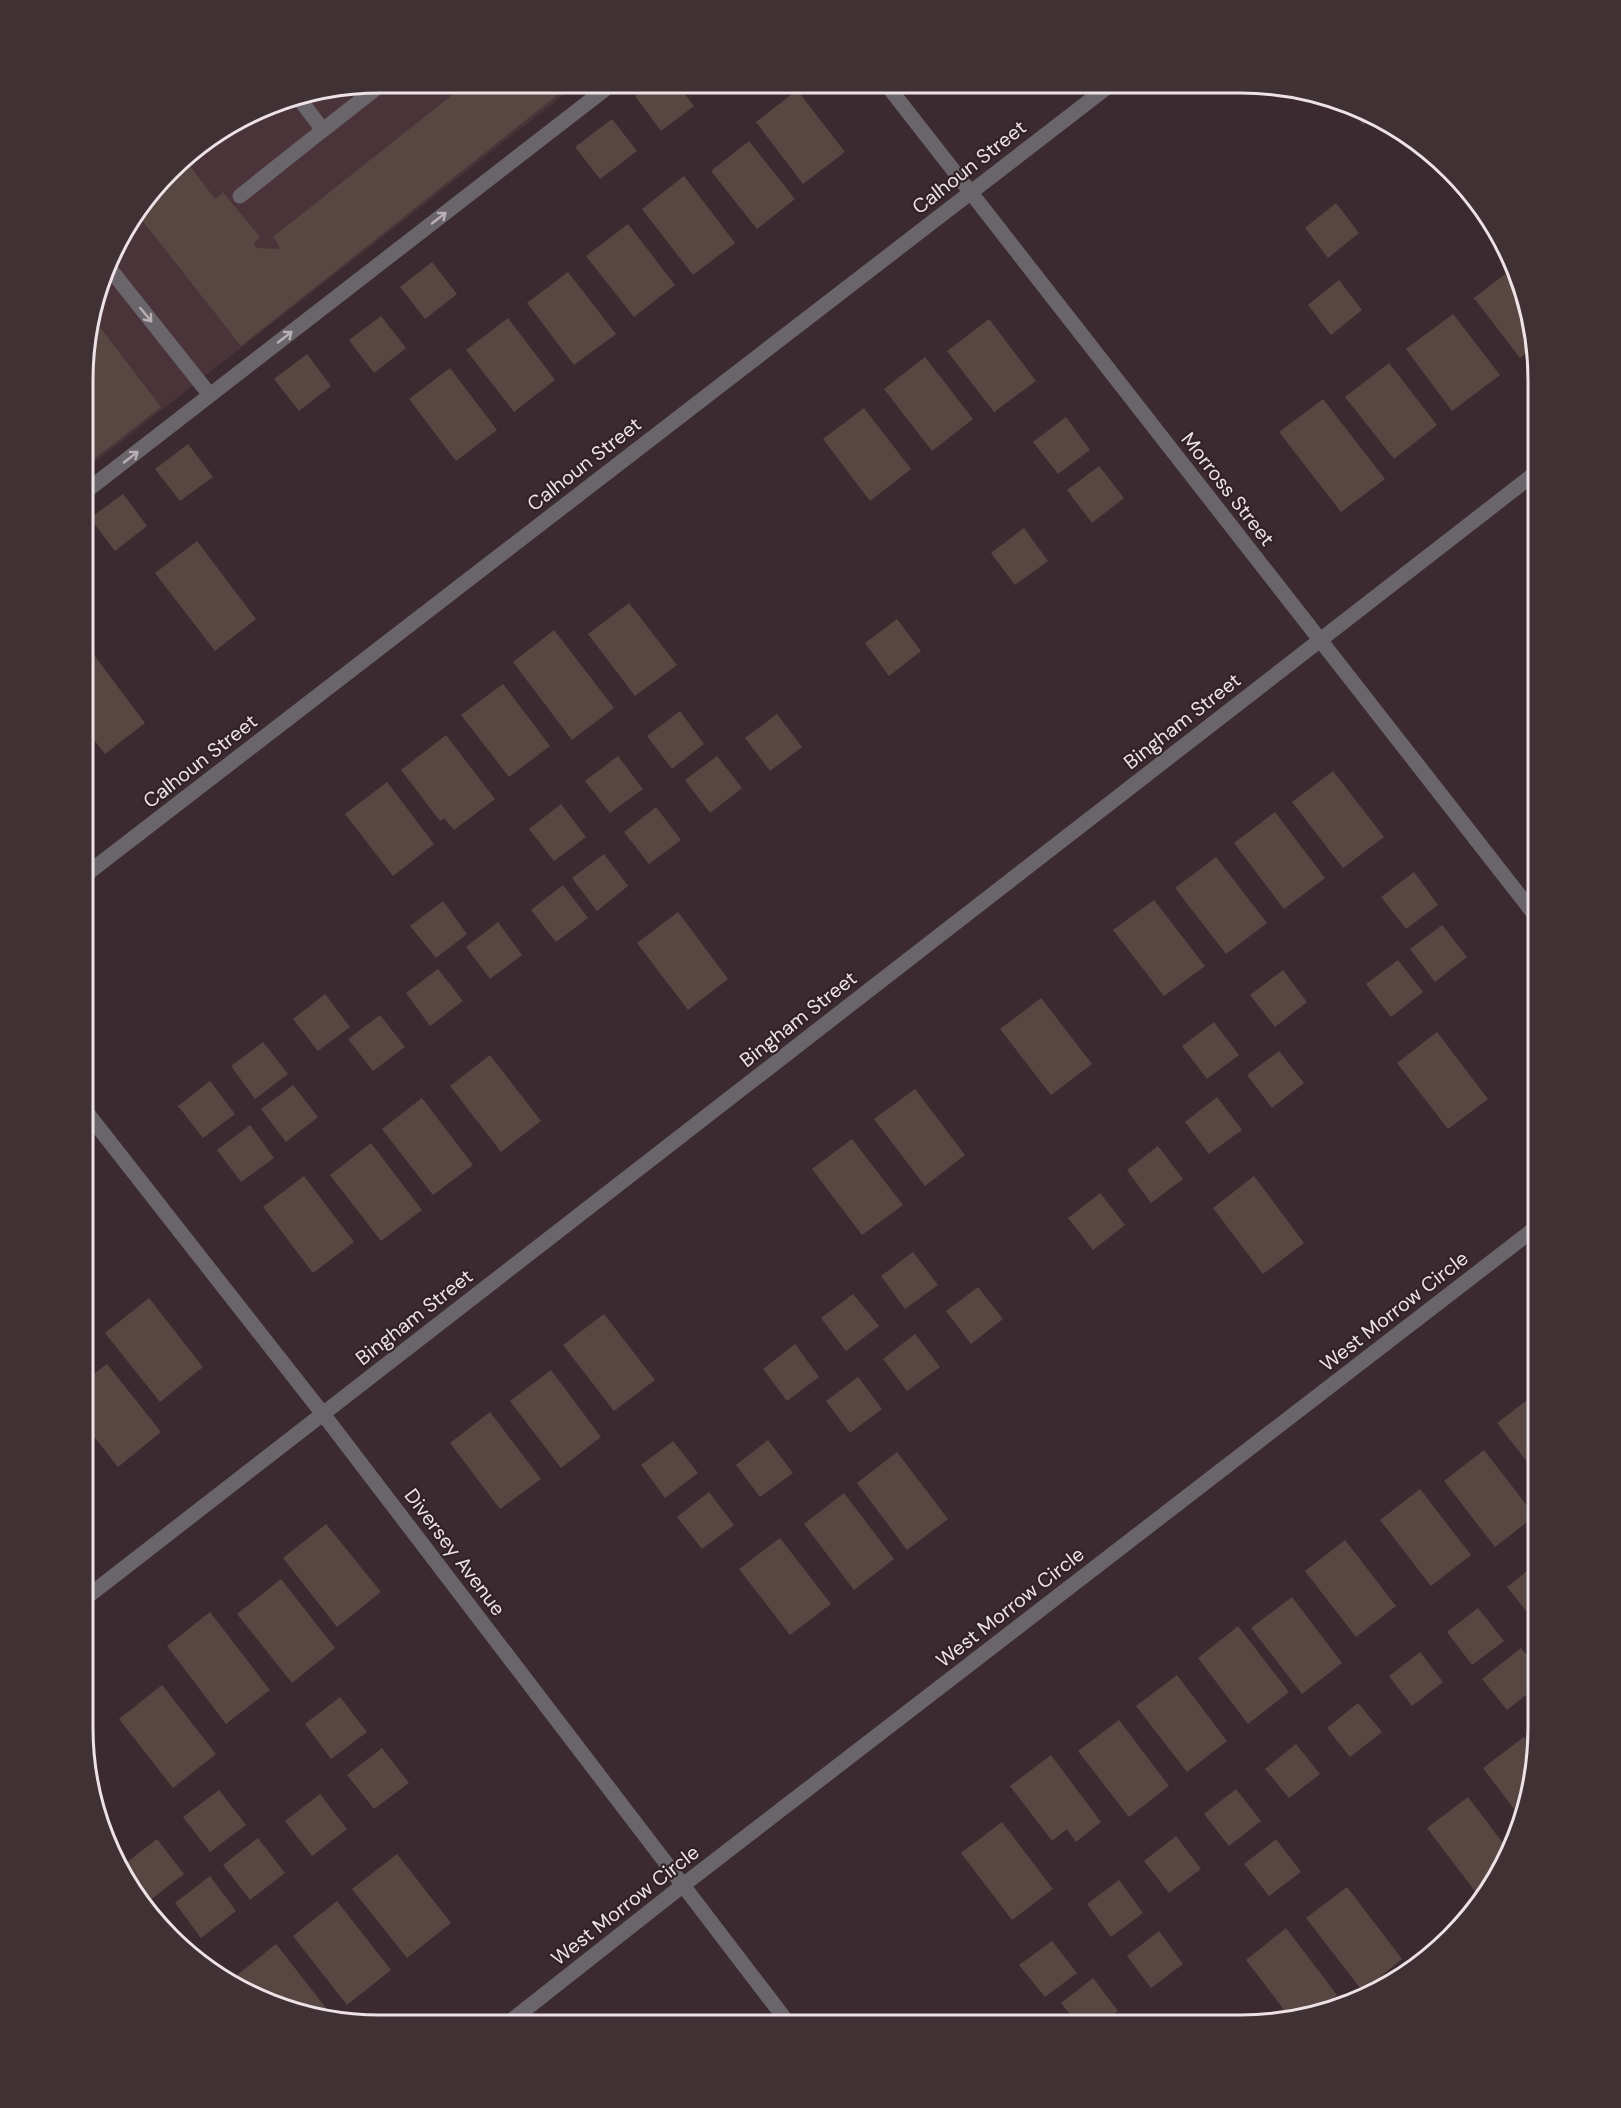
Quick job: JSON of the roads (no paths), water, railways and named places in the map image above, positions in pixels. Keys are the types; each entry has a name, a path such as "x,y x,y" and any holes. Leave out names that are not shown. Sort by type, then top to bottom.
{"street":[{"path":"93,486 600,93"},
{"name":"Morross Street","path":"893,93 1528,906"},
{"name":"Calhoun Street","path":"93,869 1100,93"},
{"path":"240,196 368,94"},
{"path":"303,104 323,130"},
{"path":"114,274 210,395"},
{"name":"Bingham Street","path":"93,1592 1528,479"},
{"name":"Diversey Avenue","path":"93,1120 323,1414 782,2015"},
{"name":"West Morrow Circle","path":"519,2015 682,1886 1528,1234"}]}
